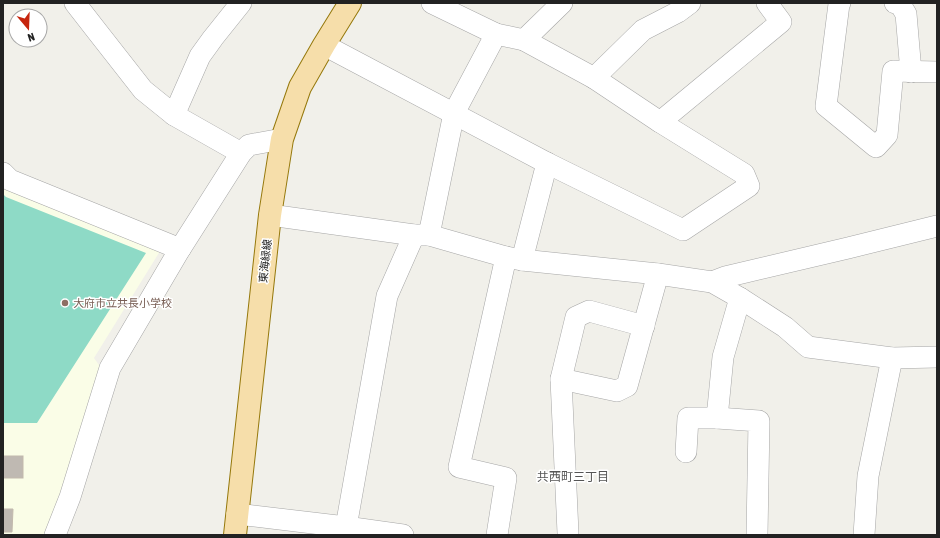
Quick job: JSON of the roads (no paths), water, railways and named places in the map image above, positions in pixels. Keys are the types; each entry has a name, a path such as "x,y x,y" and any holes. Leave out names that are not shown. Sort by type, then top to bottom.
{"main road":[{"name":"東海緑線","path":"236,525 270,215 282,139 300,87 350,3"}],"street":[{"path":"75,3 143,90 174,115 241,153"},
{"path":"174,115 200,56 241,3"},
{"path":"324,45 547,163 683,230 749,186 744,174 660,122 594,78 524,40 496,34 452,8 432,3"},
{"path":"524,40 562,3"},
{"path":"594,78 643,30 678,12 690,3"},
{"path":"660,122 781,22 767,3"},
{"path":"840,3 826,106 876,147 887,135 893,71 937,72"},
{"path":"895,3 900,4 906,14 911,72"},
{"path":"346,527 387,296 421,235 454,113 496,34"},
{"path":"55,535 70,497 110,368 180,249 241,153 249,145 282,139"},
{"path":"497,535 506,478 459,468 514,258 547,163"},
{"path":"3,173 10,180 180,249"},
{"path":"270,215 421,235 514,258 658,274 712,282 785,327 808,347 892,358 937,357"},
{"path":"712,282 725,277 937,226"},
{"path":"561,379 618,391 627,386 658,274"},
{"path":"717,418 723,357 740,298"},
{"path":"568,534 561,379 576,317 589,311 644,326"},
{"path":"864,535 868,476 892,358"},
{"path":"686,452 688,418 717,418 759,421 757,535"},
{"path":"236,525 346,527 403,535"}],"place":[{"name":"大府市立共長小学校","path":"65,303"}],"district":[{"name":"共西町三丁目","path":"573,477"}]}
